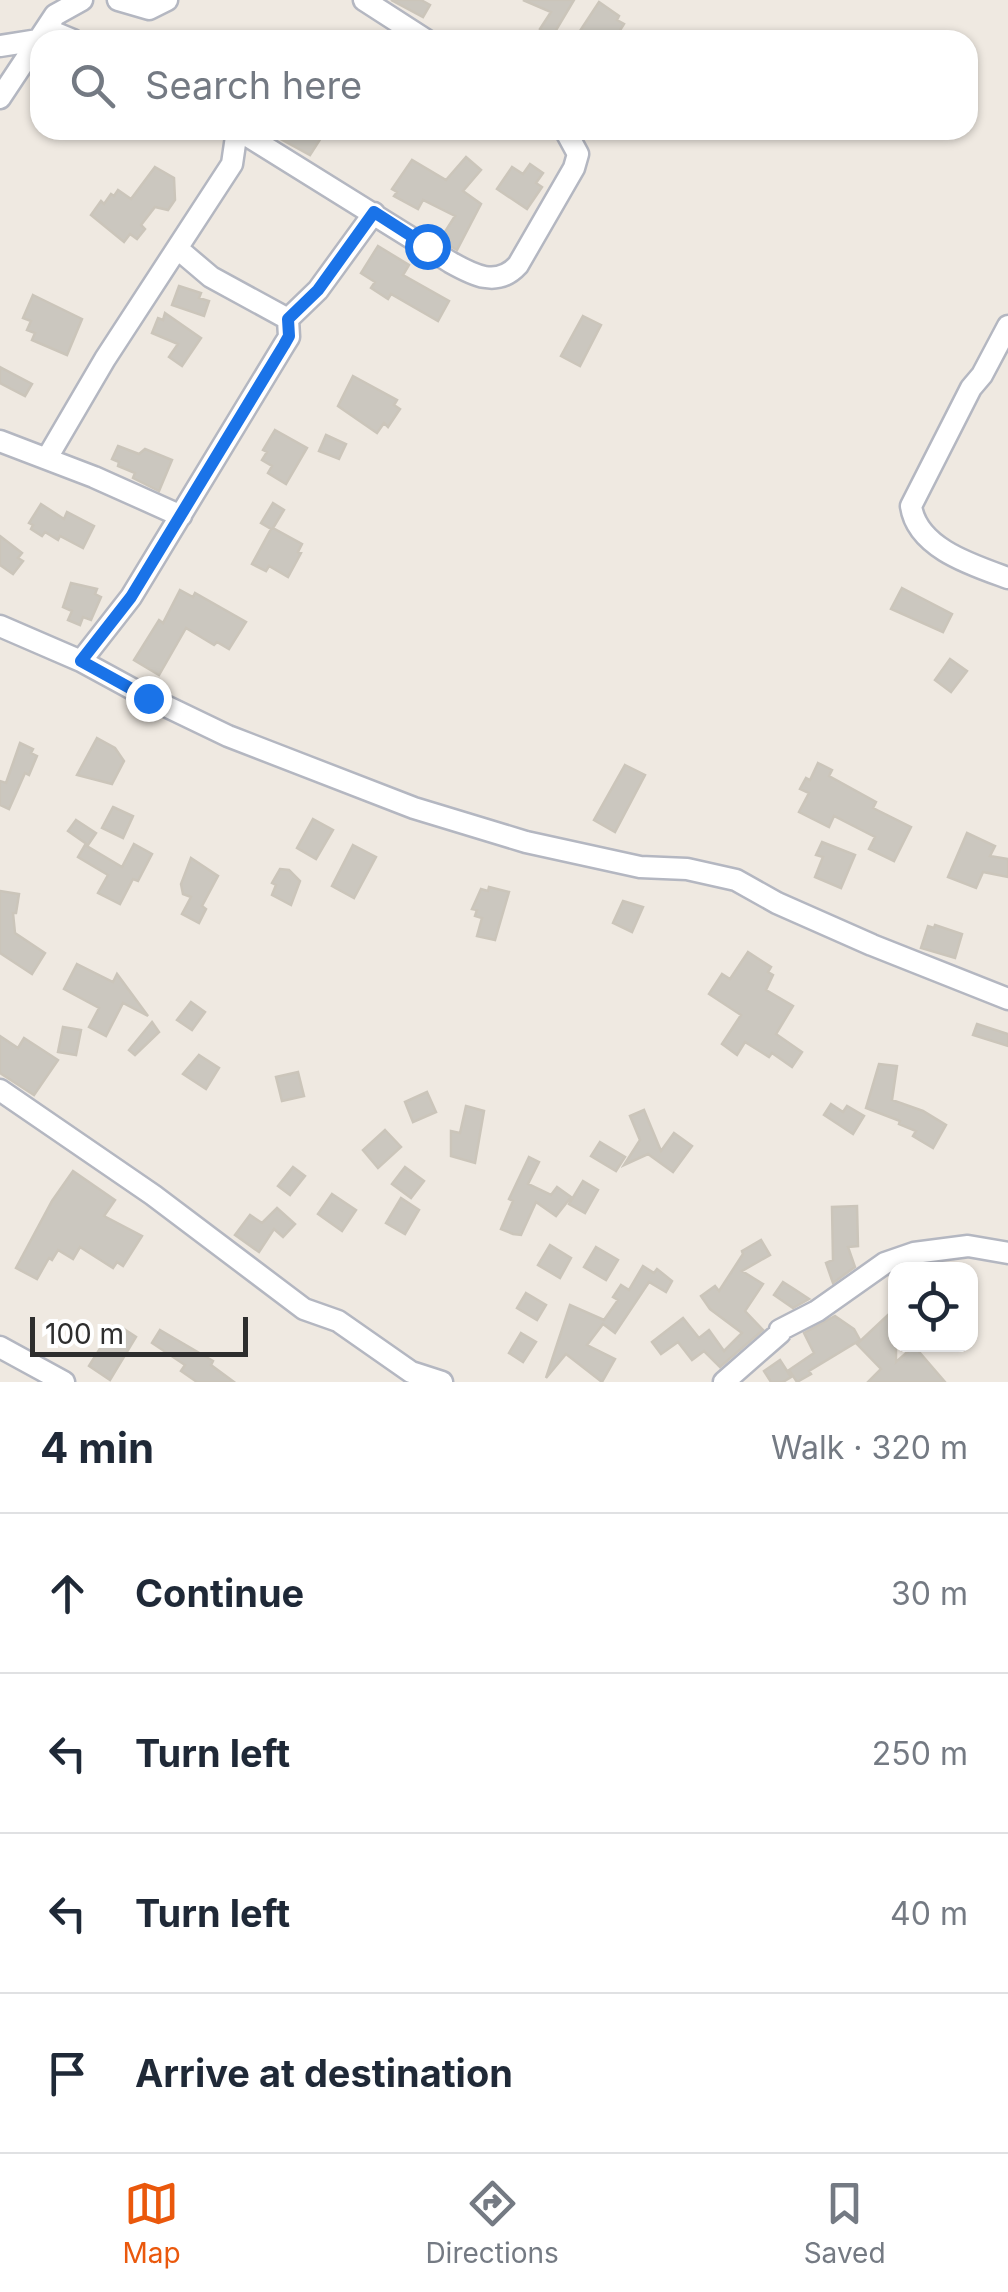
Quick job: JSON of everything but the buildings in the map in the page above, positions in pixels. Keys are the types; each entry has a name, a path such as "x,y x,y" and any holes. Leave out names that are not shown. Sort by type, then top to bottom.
{"street":[{"path":"45,30 55,15 82,0"},
{"path":"118,0 149,9 167,0"},
{"path":"364,0 410,30"},
{"path":"0,46 30,41"},
{"path":"0,98 30,52"},
{"path":"47,458 105,359 232,164 236,140"},
{"path":"254,140 473,275 490,279 508,276 518,265 574,168 578,154 572,140"},
{"path":"81,661 131,597 181,516 289,336 288,319 318,290 374,212"},
{"path":"178,249 211,277 288,319"},
{"path":"1008,326 971,388 911,506 913,521 923,535 980,568 1008,578"},
{"path":"0,441 181,516"},
{"path":"0,626 81,661 228,736 414,808 526,842 640,867 687,869 736,880 777,903 872,945 1008,998"},
{"path":"0,1090 153,1195 304,1309 338,1321 410,1372 442,1382"},
{"path":"724,1382 780,1330 817,1311 886,1263 914,1252 968,1246 1008,1253"},
{"path":"0,1347 64,1382"}],"route":[{"path":"148,698 81,661 131,597 284,345 289,336 288,319 318,290 374,212 427,246"}]}
